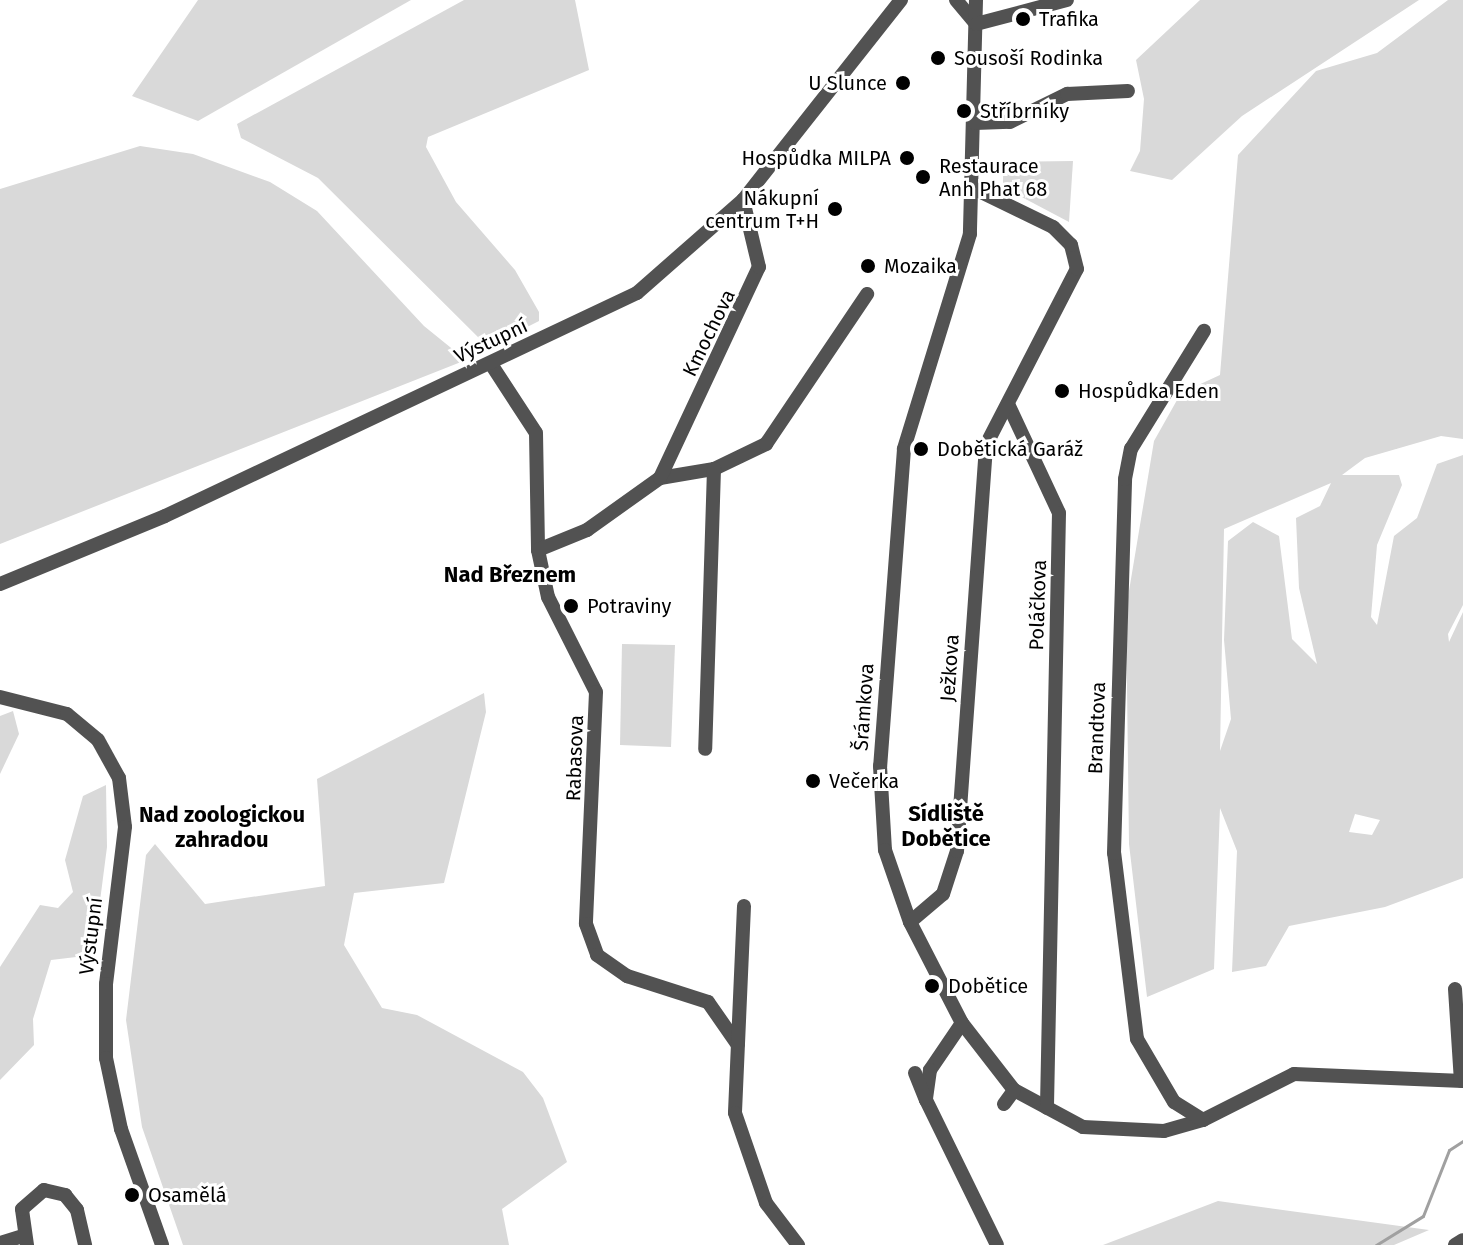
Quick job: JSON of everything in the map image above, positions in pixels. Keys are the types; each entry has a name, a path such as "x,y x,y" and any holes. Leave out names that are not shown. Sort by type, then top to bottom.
{"street":[{"name":"Výstupní","path":"0,584 70,559 637,293 743,200 901,0"},
{"path":"956,0 976,24 1067,0"},
{"name":"Šrámkova","path":"976,0 975,189 970,234 914,400 903,465 880,818 910,922 962,1023 1014,1090 1083,1127 1118,1133 1203,1120 1294,1074 1462,1081"},
{"path":"975,123 1010,122 1067,94 1128,91"},
{"path":"975,189 1053,227 1071,245 1077,269 1008,404"},
{"name":"Kmochova","path":"660,478 759,267 743,200"},
{"name":"Kmochova","path":"538,550 587,530 660,478 714,469 766,444 867,294"},
{"name":"Brandtova","path":"1203,1120 1174,1102 1137,1039 1114,853 1125,479 1131,449 1204,331"},
{"name":"Rabasova","path":"491,364 536,433 538,550 548,597 596,692 586,924 597,955 627,976 708,1002 738,1045"},
{"name":"Ježkova","path":"910,922 943,894 957,851 986,445 1008,404"},
{"name":"Poláčkova","path":"1008,404 1059,513 1047,1108"},
{"path":"705,749 714,469"},
{"name":"Výstupní","path":"0,697 67,714 98,740 119,778 125,827 106,984 106,1058 116,1115 162,1245"},
{"path":"744,906 735,1113 747,1161 766,1203 798,1245"},
{"path":"1455,989 1462,1081"},
{"path":"926,1100 930,1070 962,1023"},
{"path":"915,1073 997,1244"},
{"path":"1004,1104 1014,1090"},
{"path":"0,1243 25,1240 22,1209 44,1190 65,1195 77,1210 85,1245"},
{"path":"1455,1245 1463,1240"}],"shaded area":[{"path":"198,0 411,0 198,121 132,96"},
{"path":"464,0 575,0 589,70 428,137 426,147 456,202 515,270 539,312 539,321 488,347 318,178 241,138 237,124"},
{"path":"1200,0 1419,0 1242,116 1172,180 1130,171 1140,151 1144,99 1136,60"},
{"path":"1448,0 1463,0 1463,439 1441,436 1365,458 1342,475 1399,475 1402,485 1377,545 1371,617 1377,625 1394,536 1417,518 1437,464 1463,455 1463,605 1448,634 1449,642 1463,612 1463,878 1385,907 1289,926 1266,966 1232,972 1237,851 1220,808 1214,969 1147,997 1129,844 1126,609 1154,441 1181,393 1220,375 1238,155 1316,71 1377,53","holes":["1331,483 1320,506 1296,518 1299,588 1317,664 1292,639 1279,536 1253,522 1228,541 1224,640 1231,719 1220,751 1224,529","1355,814 1380,820 1372,835 1349,832"]},
{"path":"140,146 193,154 270,182 317,211 424,326 466,360 0,544 0,189"},
{"path":"1073,161 1069,222 1003,187 1003,162"},
{"path":"622,644 675,645 671,747 620,745"},
{"path":"484,693 486,712 444,883 354,893 344,945 382,1008 417,1015 523,1072 543,1098 567,1162 502,1209 509,1245 183,1245 142,1127 126,1020 146,855 155,844 205,904 325,886 317,779"},
{"path":"13,711 19,734 0,774 0,716"},
{"path":"106,785 107,847 93,955 51,960 33,1019 34,1045 0,1080 0,967 40,905 58,908 73,892 65,860 83,796"},
{"path":"1218,1201 1429,1230 1394,1245 1103,1245"}],"waterway":[{"path":"1376,1245 1423,1216 1449,1150 1463,1141"}],"place":[{"name":"Trafika","path":"1023,19"},
{"name":"Sousoší Rodinka","path":"938,58"},
{"name":"U Slunce","path":"903,83"},
{"name":"Stříbrníky","path":"964,111"},
{"name":"Hospůdka MILPA","path":"907,158"},
{"name":"Restaurace Anh Phat 68","path":"923,177"},
{"name":"Nákupní centrum T+H","path":"835,209"},
{"name":"Mozaika","path":"868,266"},
{"name":"Hospůdka Eden","path":"1062,391"},
{"name":"Dobětická Garáž","path":"921,449"},
{"name":"Potraviny","path":"571,606"},
{"name":"Večerka","path":"813,781"},
{"name":"Dobětice","path":"932,986"},
{"name":"Osamělá","path":"132,1195"}],"district":[{"name":"Nad Březnem","path":"510,575"},
{"name":"Nad zoologickou zahradou","path":"222,826"},
{"name":"Sídliště Dobětice","path":"946,826"}]}
